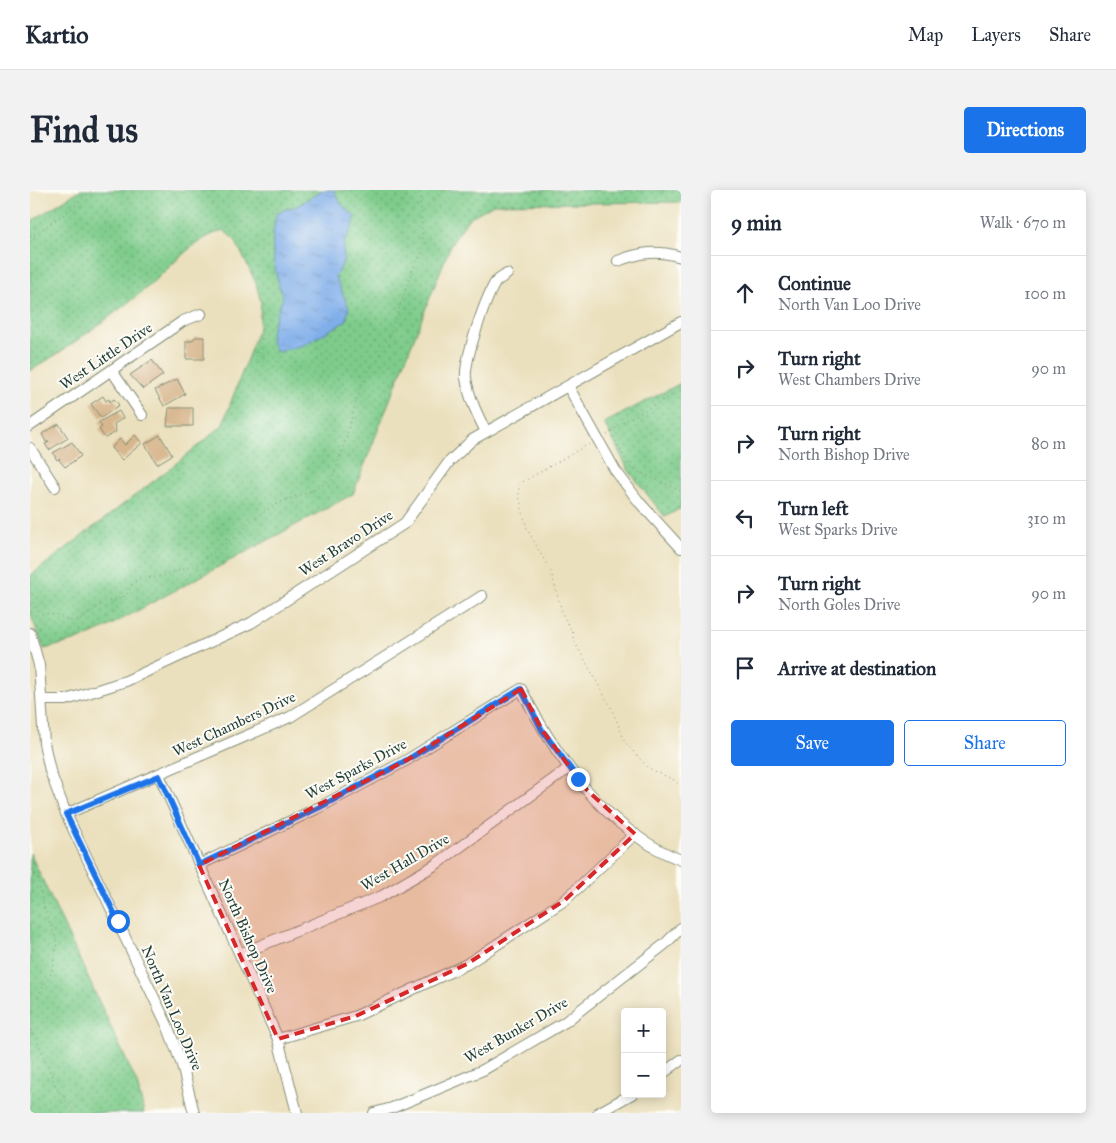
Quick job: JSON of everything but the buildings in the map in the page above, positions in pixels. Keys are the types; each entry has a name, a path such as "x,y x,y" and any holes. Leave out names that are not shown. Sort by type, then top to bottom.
{"street":[{"path":"618,261 636,253 664,252 681,257"},
{"path":"486,432 471,400 466,376 468,361 496,282 507,274"},
{"name":"West Little Drive","path":"30,426 183,321 201,314"},
{"name":"West Bravo Drive","path":"42,700 66,700 126,681 251,623 405,523 449,462 472,440 681,322"},
{"path":"112,371 142,415"},
{"path":"568,386 615,470 640,503 681,548"},
{"path":"30,448 56,487"},
{"name":"West Chambers Drive","path":"66,814 159,776 290,717 482,596"},
{"name":"North Van Loo Drive","path":"30,633 39,665 44,743 50,772 66,814 167,1025 182,1065 194,1113"},
{"name":"West Sparks Drive","path":"199,865 320,807 407,760 521,689 542,730 570,768"},
{"path":"570,768 616,819 659,851 681,860"},
{"name":"West Hall Drive","path":"240,954 382,896 434,865 570,768"},
{"name":"North Bishop Drive","path":"159,776 278,1039 297,1113"},
{"path":"278,1039 356,1016 467,964 565,900 635,834"},
{"name":"West Bunker Drive","path":"374,1113 392,1108 483,1070 565,1022 665,944 681,928"},
{"path":"666,1071 681,1060"},
{"path":"598,1113 625,1098"}],"path":[{"path":"30,237 68,211 92,190"},
{"path":"30,604 41,613 58,615 69,621 82,619 106,601 116,602 126,595 133,583 141,578 157,577 194,566 236,536 252,520 280,502 312,491 332,479 360,388 389,337 407,290 412,271 423,250 420,190"},
{"path":"604,436 681,390"},
{"path":"611,432 630,468 681,491"},
{"path":"592,443 525,479 519,484 519,496 528,529 552,572 563,615 573,633 573,639 612,709 625,742 648,768 674,780 681,786"},
{"path":"30,866 38,879 44,907 57,942 52,972 36,999 30,1017"},
{"path":"30,1030 40,1046 56,1087 76,1113"}],"highlighted area":[{"path":"521,689 542,730 587,790 635,834 565,900 467,964 356,1016 278,1039 199,865 407,760"}],"green space":[{"path":"80,190 681,190 681,202 494,204 469,218 451,244 353,494 102,630 74,641 44,649 30,613 30,576 222,426 259,327 261,303 256,283 235,240 224,231 212,234 190,248 149,286 113,314 72,344 30,371 30,222"},
{"path":"681,383 681,508 665,517 629,471 604,423"},
{"path":"30,853 137,1083 144,1113 30,1113"}],"water":[{"path":"323,190 334,190 341,204 355,217 353,226 344,244 342,264 335,276 349,308 346,321 304,345 277,352 270,340 273,324 283,297 273,255 273,234 277,212 297,206"}],"route":[{"path":"118,921 66,814 159,776 199,865 320,807 407,760 521,689 542,730 578,779"}]}
